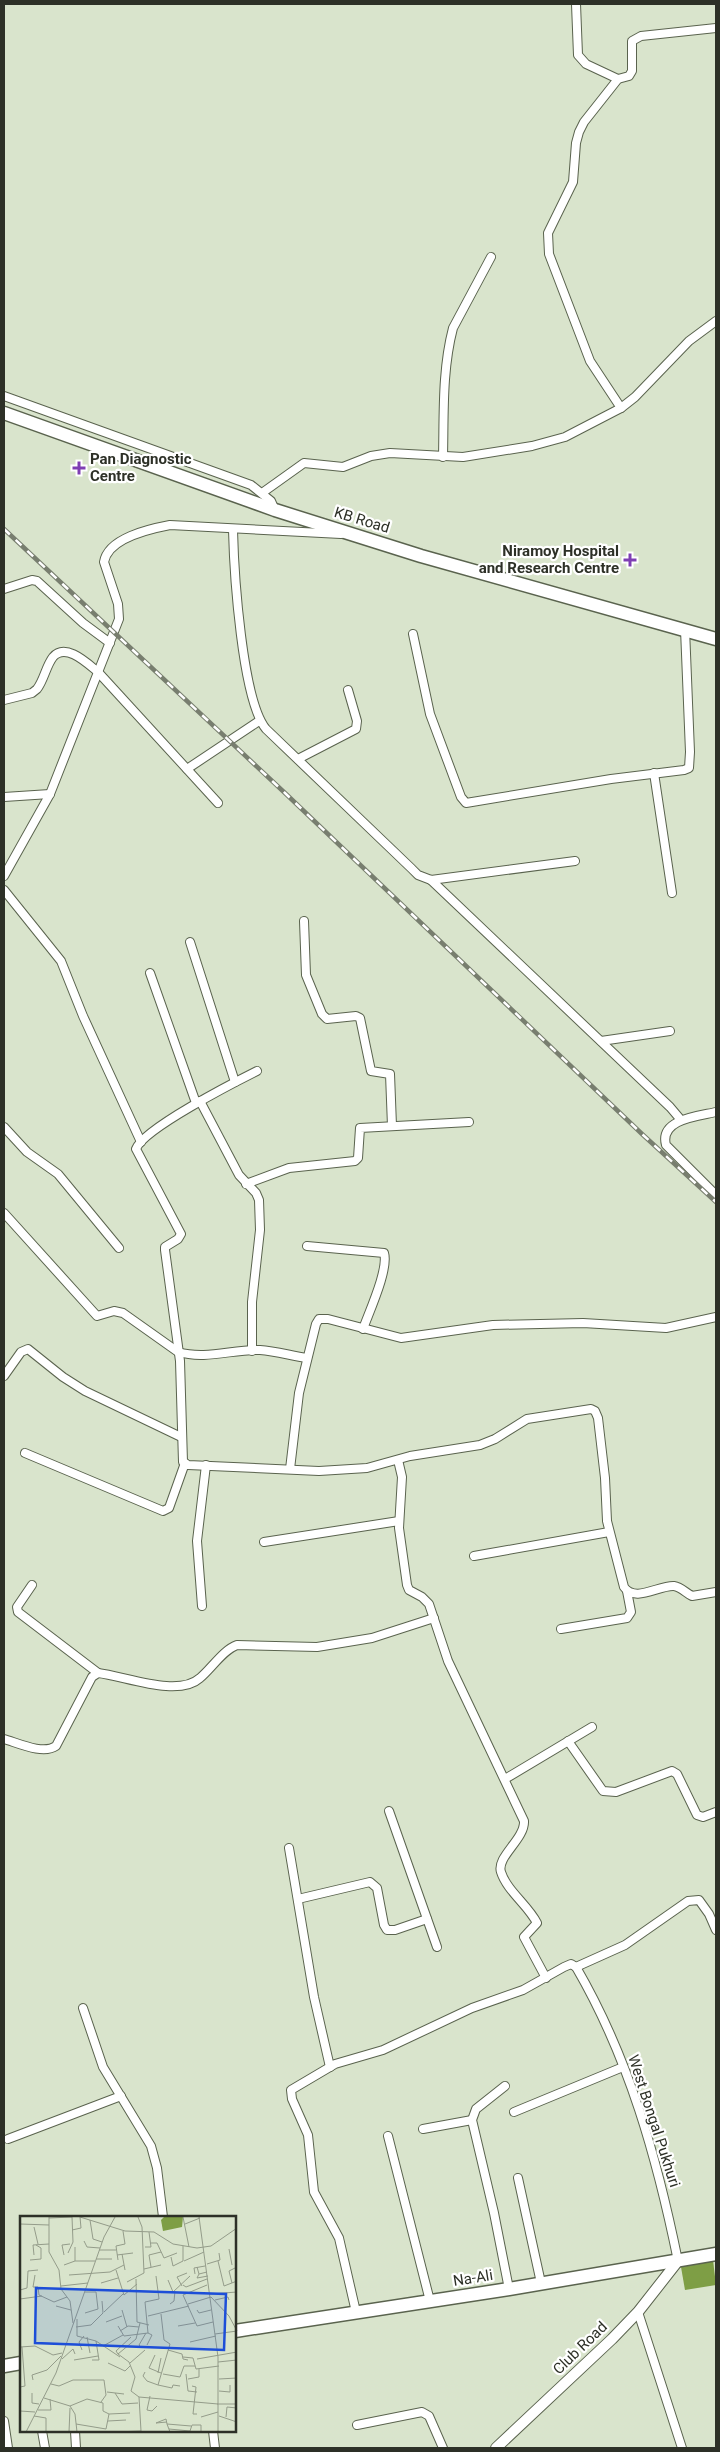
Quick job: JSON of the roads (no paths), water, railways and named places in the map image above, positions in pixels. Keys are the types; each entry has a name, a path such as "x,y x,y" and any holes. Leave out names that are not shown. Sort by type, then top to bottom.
{"main road":[{"name":"KB Road","path":"4,413 274,510 716,639"},
{"name":"Na-Ali","path":"236,2331 541,2284 716,2254"},
{"path":"4,2366 20,2363"}],"street":[{"path":"576,4 578,55 586,64 618,79"},
{"path":"621,408 590,361 550,254 548,233 573,182 576,170 576,142 579,132 584,122 618,79 629,76 632,71 632,41 636,38 716,28"},
{"path":"443,457 446,362 450,340 453,328 491,257"},
{"path":"262,493 304,463 343,467 371,456 390,453 443,457 493,453 549,442 576,432 621,408 688,341 716,321"},
{"path":"4,396 251,484 271,501 274,510"},
{"path":"4,876 50,794 119,619 119,610 104,562 109,549 147,530 170,525 233,530 356,535"},
{"path":"233,530 238,603 253,700 259,721 411,868 418,874 431,880 601,1040 681,1120"},
{"path":"4,589 32,580 37,581 82,623 110,643"},
{"path":"413,634 430,714 461,797 466,803 689,768 691,762 685,629"},
{"path":"4,700 37,690 53,657 58,653 71,653 79,656 98,672 218,803"},
{"path":"298,759 356,729 357,720 348,690"},
{"path":"187,769 259,721"},
{"path":"654,773 672,893"},
{"path":"4,797 50,794"},
{"path":"431,880 575,860"},
{"path":"4,890 61,961 83,1016 141,1142"},
{"path":"304,921 306,975 322,1014 327,1019 356,1016 360,1018 371,1071 390,1074 392,1126"},
{"path":"190,942 235,1082"},
{"path":"150,972 198,1102 246,1184 256,1193 260,1207 260,1230 252,1302 252,1351"},
{"path":"601,1040 670,1031"},
{"path":"25,1454 163,1511 169,1508 185,1463 182,1456 178,1352 165,1250 168,1244 178,1239 180,1234 136,1154 136,1146 198,1102 257,1071"},
{"path":"716,1112 681,1120 665,1134 666,1145 716,1194"},
{"path":"246,1184 289,1168 352,1163 358,1158 360,1128 469,1122"},
{"path":"4,1127 27,1152 58,1174 119,1248"},
{"path":"4,1213 97,1316 114,1311 123,1313 178,1352 211,1355 252,1351 307,1358"},
{"path":"307,1246 384,1253 385,1260 381,1278 363,1329"},
{"path":"290,1469 297,1410 307,1358 319,1319 328,1319 401,1338 493,1325 583,1323 666,1328 716,1317"},
{"path":"4,1376 21,1352 28,1349 63,1377 85,1391 181,1437"},
{"path":"185,1463 343,1470 382,1466 410,1456 488,1443 527,1419 591,1409 595,1410 598,1418 610,1532 631,1612 627,1618 562,1629"},
{"path":"398,1460 402,1477 399,1521 407,1584 409,1590 427,1600 448,1661 524,1821 524,1828 500,1868 505,1880 536,1920 536,1925 524,1937 546,1978"},
{"path":"202,1606 197,1541 206,1465"},
{"path":"264,1542 399,1521"},
{"path":"474,1556 610,1532"},
{"path":"32,1585 17,1607 18,1612 98,1672 162,1685 182,1686 198,1680 230,1648 238,1646 316,1647 372,1638 434,1618"},
{"path":"627,1592 635,1594 672,1586 679,1587 692,1596 716,1592"},
{"path":"4,1739 42,1750 52,1749 56,1746 92,1678 98,1672"},
{"path":"505,1779 592,1727"},
{"path":"568,1741 604,1791 616,1792 672,1770 677,1774 697,1815 703,1817 716,1812"},
{"path":"389,1811 437,1947"},
{"path":"289,1848 314,1996 330,2067"},
{"path":"298,1899 370,1882 377,1888 384,1925 387,1930 395,1930 427,1919"},
{"path":"356,2312 342,2248 336,2230 314,2192 308,2135 290,2093 295,2086 330,2067 383,2050 472,2008 524,1990 567,1965 576,1967 625,1945 688,1901 699,1900 709,1914 716,1930"},
{"name":"West Bongal Pukhuri","path":"576,1967 603,2015 632,2086 666,2204 678,2261"},
{"path":"83,2008 100,2059 151,2146 157,2168 163,2216"},
{"path":"514,2112 623,2067"},
{"path":"505,2086 476,2109 472,2120 494,2213 509,2289"},
{"path":"8,2139 121,2096"},
{"path":"423,2129 472,2120"},
{"path":"388,2136 430,2301"},
{"path":"518,2178 541,2284"},
{"name":"Club Road","path":"496,2448 638,2312 678,2261"},
{"path":"638,2312 682,2448"},
{"path":"357,2425 422,2412 429,2416 443,2448"},
{"path":"4,2421 8,2448"},
{"path":"42,2432 45,2448"},
{"path":"75,2432 76,2448"},
{"path":"212,2432 216,2448"}],"railway":[{"path":"4,529 716,1202"}],"place":[{"name":"Pan Diagnostic Centre","path":"79,468"},
{"name":"Niramoy Hospital and Research Centre","path":"630,560"}]}
